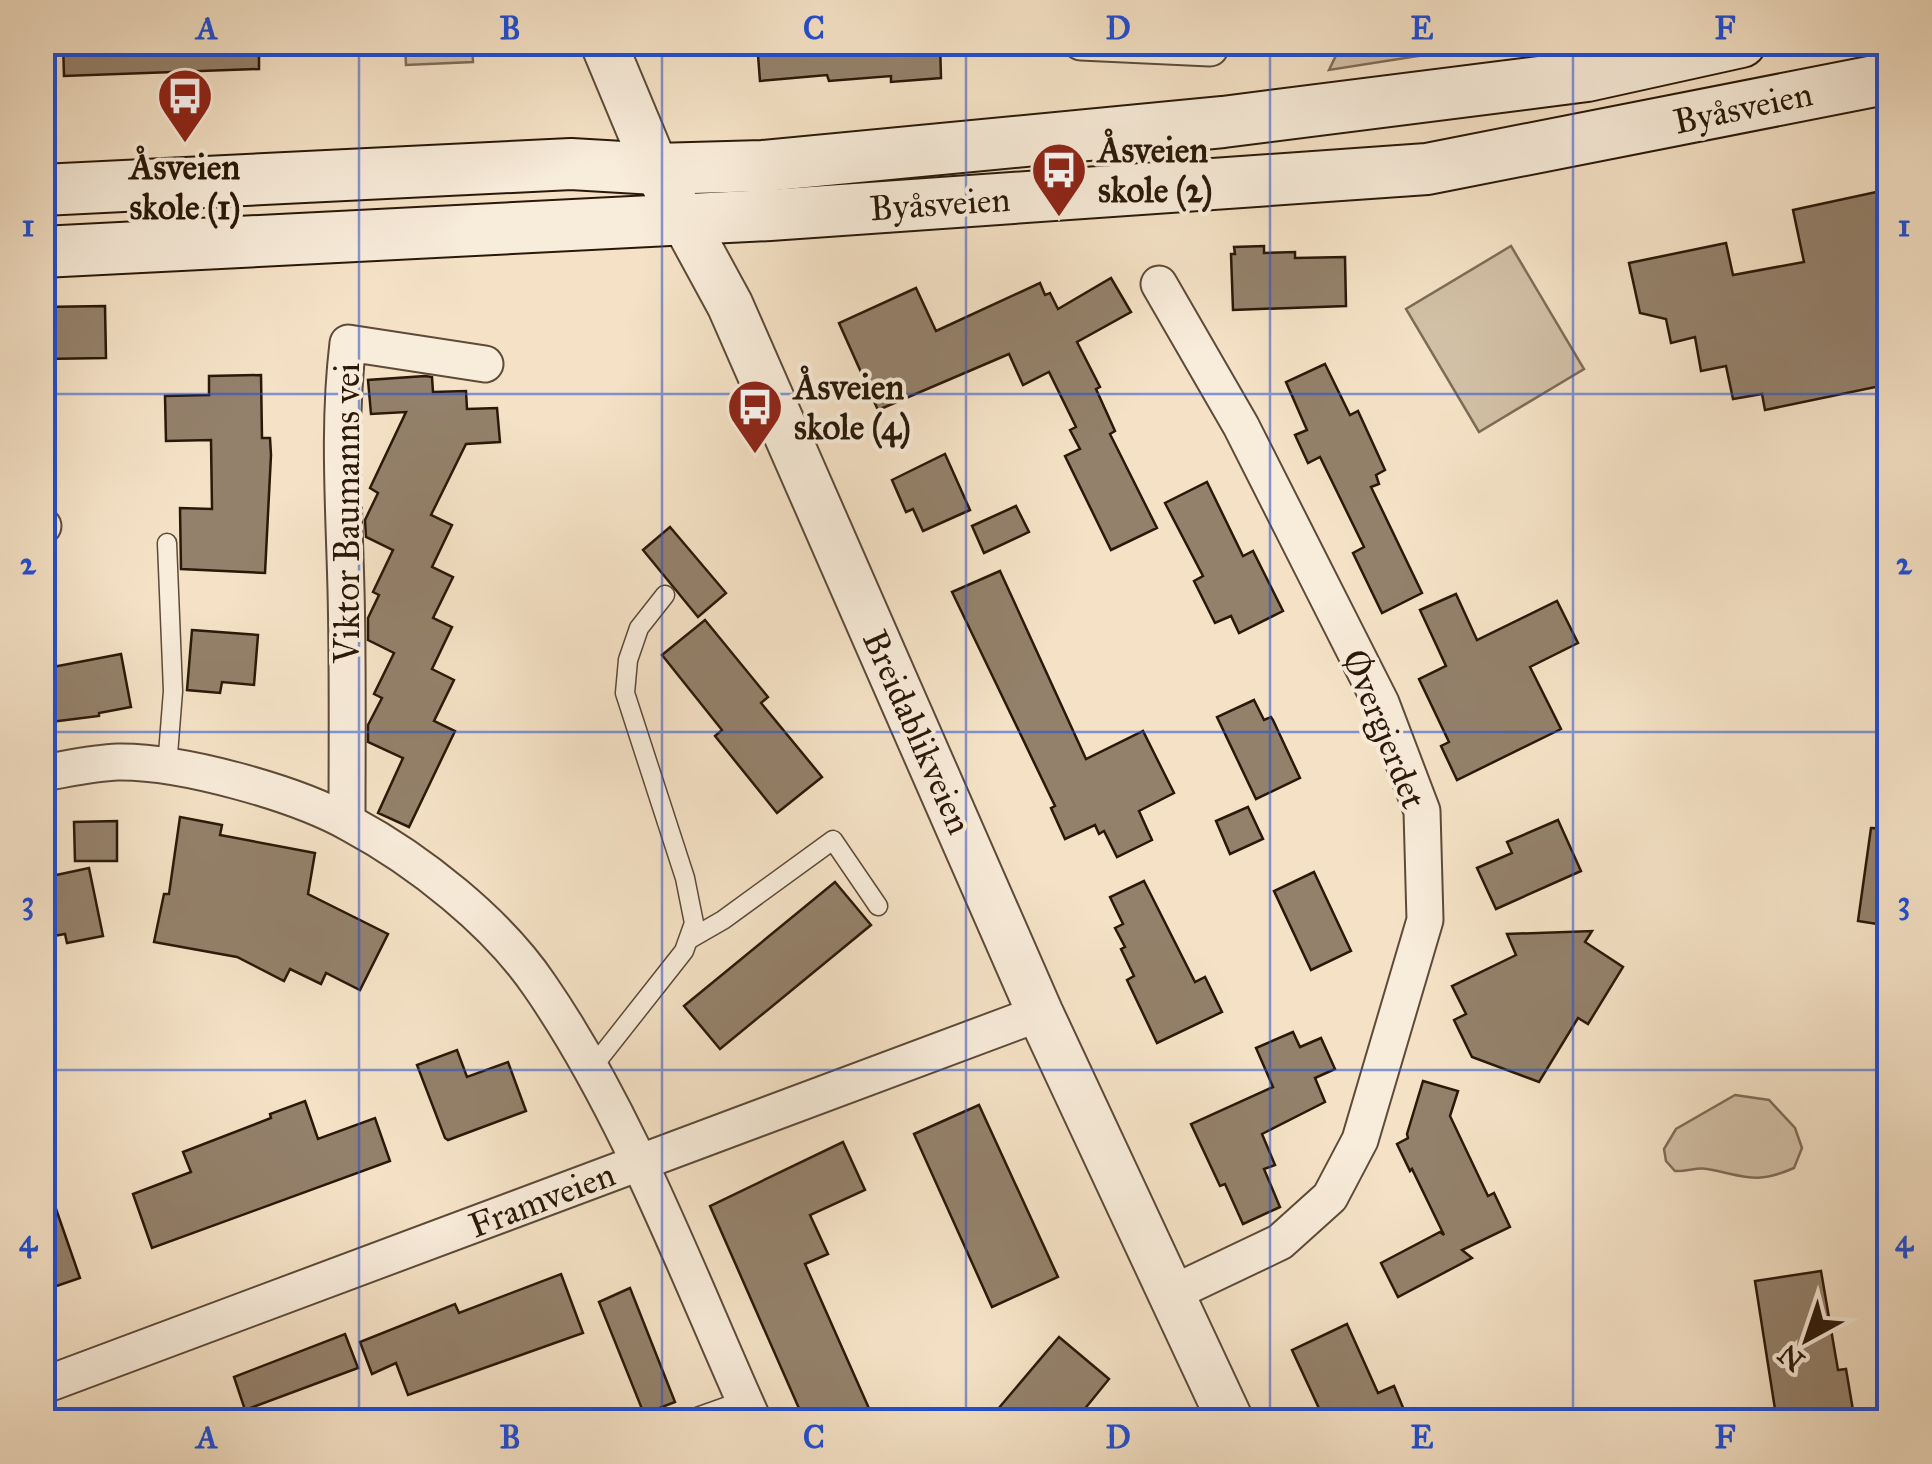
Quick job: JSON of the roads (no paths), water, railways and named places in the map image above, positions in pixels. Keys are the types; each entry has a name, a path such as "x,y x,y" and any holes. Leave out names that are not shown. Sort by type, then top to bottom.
{"main road":[{"name":"Byåsveien","path":"42,190 571,164 656,168 763,166 1222,122 1587,76 1740,42"},
{"name":"Byåsveien","path":"42,252 682,219 1427,169 1890,78"}],"street":[{"name":"Breidablikveien","path":"603,42 656,168 730,304 1040,1013 1231,1422"},
{"path":"1081,42 1210,48"},
{"name":"Øvergjerdet","path":"1159,284 1241,426 1381,703 1422,811 1425,920 1360,1140 1330,1197 1280,1242 1173,1293"},
{"name":"Viktor Baumanns vei","path":"347,821 342,497 348,343 485,364"},
{"path":"42,773 118,762 208,772 347,821 436,880 492,930 539,983 591,1069 749,1411"},
{"name":"Framveien","path":"42,1386 1040,1013"}],"lane":[{"path":"167,542 173,691 167,767"},
{"path":"591,1069 684,951 694,923 686,878 625,692 628,660 639,628 665,595"},
{"path":"690,939 723,920 833,840 878,906"},
{"path":"684,1422 749,1411"}],"place":[{"name":"Åsveien skole (1)","path":"185,145"},
{"name":"Åsveien skole (2)","path":"1059,219"},
{"name":"Åsveien skole (4)","path":"755,456"}]}
